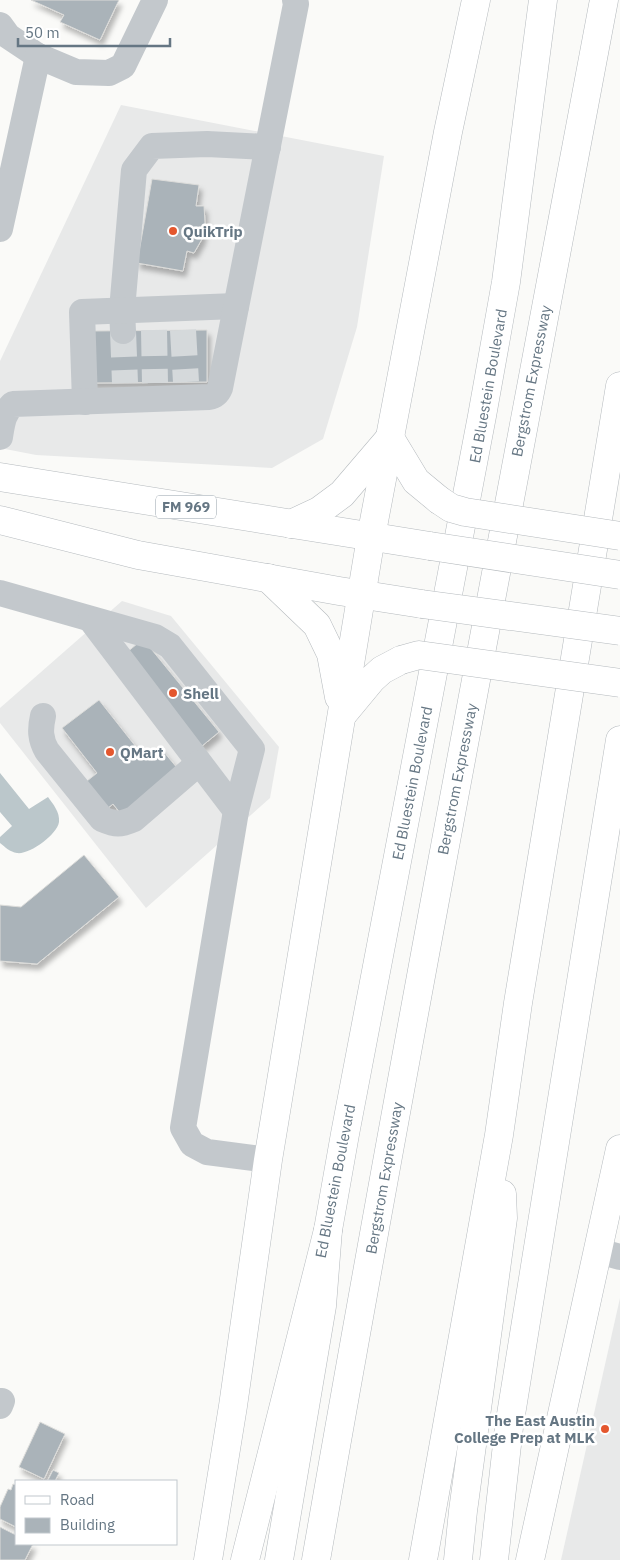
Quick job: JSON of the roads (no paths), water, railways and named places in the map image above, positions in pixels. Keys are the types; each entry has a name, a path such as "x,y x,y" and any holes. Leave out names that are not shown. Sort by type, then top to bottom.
{"main road":[{"path":"208,1560 233,1406 268,1160 361,594 448,132 476,0"},
{"name":"Ed Bluestein Boulevard","path":"245,1560 328,1230 344,1134 506,282 543,0"},
{"name":"Bergstrom Expressway","path":"316,1560 402,1079 604,0"},
{"path":"423,1560 499,1135 518,1003 620,386"},
{"path":"390,438 416,481 452,508 465,512 620,536"},
{"path":"291,524 319,511 342,494 390,438"},
{"name":"FM 969","path":"0,477 620,575"},
{"path":"0,520 138,555 422,604 620,631"},
{"path":"268,578 317,625 331,654 342,715"},
{"path":"342,715 382,670 401,660 419,655 620,683"},
{"path":"494,1560 509,1427 620,740"},
{"path":"458,1560 503,1218 499,1135"},
{"path":"530,1560 609,1254 620,1149"},
{"path":"279,1560 322,1306 328,1230"}],"lane":[{"path":"0,25 8,36 38,56 76,72 109,73 123,66 156,0"},
{"path":"0,437 4,418 8,409 13,404 85,402 126,392 186,390 214,396 220,388 296,4 295,0"},
{"path":"0,229 38,56"},
{"path":"123,320 134,170 152,146 207,144 268,147"},
{"path":"85,402 82,312 123,320 183,319 236,306"},
{"path":"0,593 155,637 170,646 252,749 236,811 183,1128 192,1144 207,1152 268,1160"},
{"path":"91,620 236,811"},
{"path":"43,716 40,728 42,742 47,751 102,819 110,822 121,824 134,819 199,763"}],"tunnel":[{"path":"154,330 155,383"},
{"path":"183,330 186,382"},
{"path":"123,331 125,383"}],"place":[{"name":"QuikTrip","path":"173,231"},
{"name":"Shell","path":"173,693"},
{"name":"QMart","path":"110,752"},
{"name":"The East Austin College Prep at MLK","path":"605,1429"}]}
